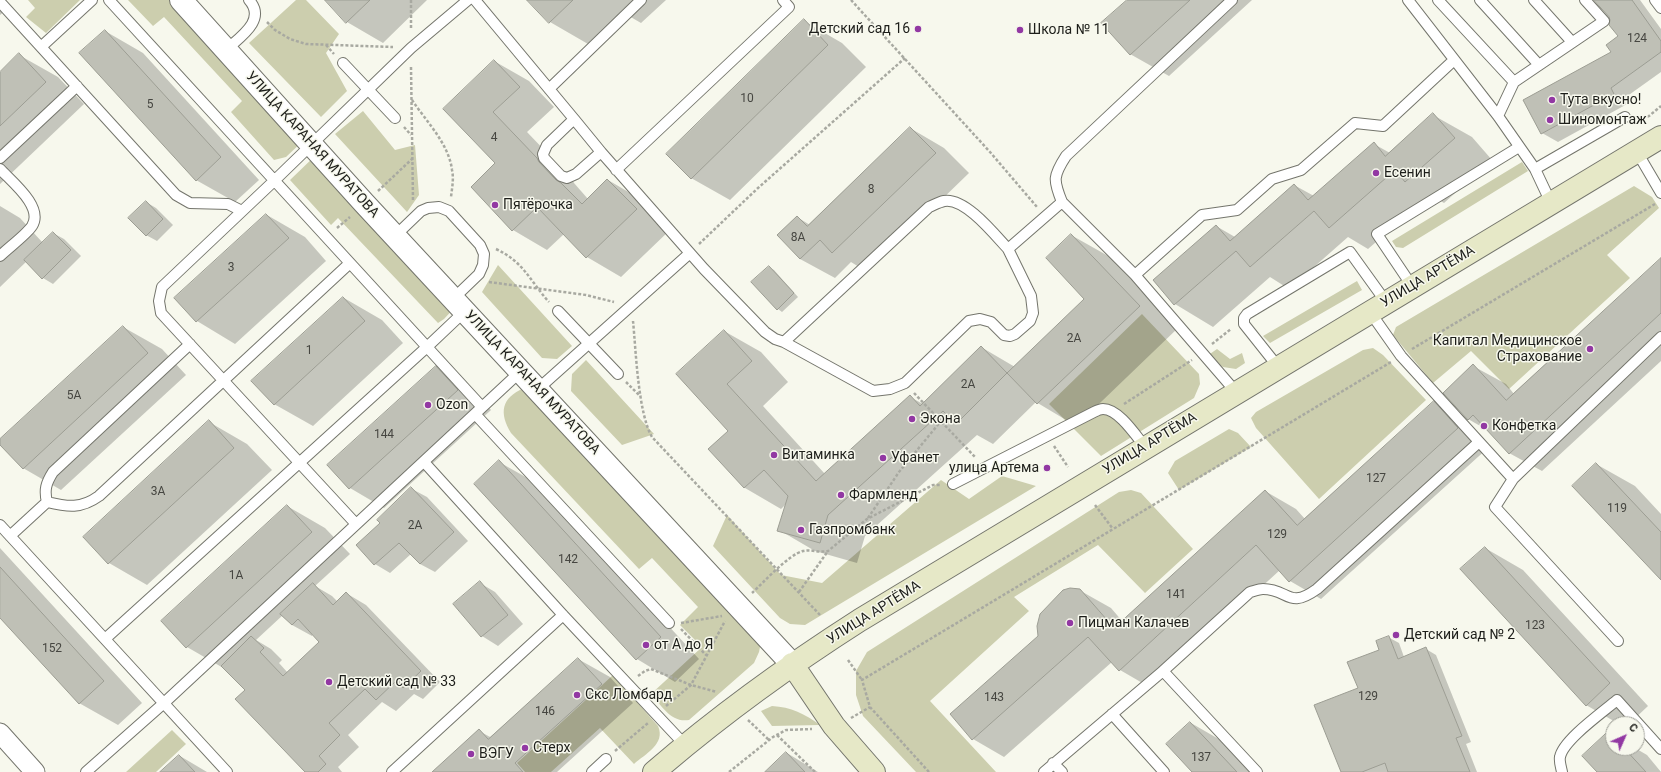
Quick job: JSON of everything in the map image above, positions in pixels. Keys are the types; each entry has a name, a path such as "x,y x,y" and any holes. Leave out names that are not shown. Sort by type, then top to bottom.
{"main road":[{"name":"УЛИЦА АРТЁМА","path":"654,772 734,706 792,664 860,620 1661,137"},
{"name":"УЛИЦА КАРАНАЯ МУРАТОВА","path":"792,664 834,726 874,772"}],"street":[{"name":"УЛИЦА КАРАНАЯ МУРАТОВА","path":"181,0 395,236 521,370 792,664"},
{"path":"0,733 35,772"}],"lane":[{"path":"41,47 92,0"},
{"path":"109,0 427,347 478,410 669,623"},
{"path":"226,50 252,26 255,18 255,10 249,0"},
{"path":"356,524 161,313 158,301 162,287 412,48 468,0"},
{"path":"475,0 616,170 690,253 764,332 775,339 784,342 873,390 890,390 905,383 969,321 980,319 991,322 1004,335 1010,336 1015,334 1030,321 1033,314 1031,296 1008,249 976,215 959,204 945,201 929,207 784,342"},
{"path":"549,89 641,0"},
{"path":"616,170 790,7 783,0"},
{"path":"1232,0 1066,156 1056,170 1056,186 1062,202 1135,275 1236,392"},
{"path":"1408,0 1498,116 1535,169 1551,203"},
{"path":"1438,0 1514,82"},
{"path":"1480,0 1539,65"},
{"path":"1534,0 1572,42"},
{"path":"1498,116 1514,82 1604,20 1585,0"},
{"path":"1655,0 1661,8"},
{"path":"0,2 176,195 190,203 228,204 242,211"},
{"path":"1135,275 1202,215 1237,210 1272,179 1301,170 1355,123 1383,126 1454,60"},
{"path":"343,63 395,118"},
{"path":"0,158 77,86"},
{"path":"1535,169 1625,117"},
{"path":"574,120 547,145 543,154 544,158 562,176 567,178 576,174 601,152"},
{"path":"1412,286 1377,234 1519,147"},
{"path":"1637,152 1661,193"},
{"path":"0,169 34,207 35,217 32,227 0,256"},
{"path":"1008,249 1062,202"},
{"path":"105,639 427,347 459,305 472,280 479,274 484,254 480,245 449,211 439,207 428,208 413,218 395,236"},
{"path":"1279,368 1248,330 1244,324 1244,318 1248,314 1350,252 1401,356 1513,479"},
{"path":"538,389 690,253"},
{"path":"47,502 63,506 79,506 91,502 99,496 222,380 350,263"},
{"path":"558,311 618,374"},
{"path":"1618,641 1495,508 1513,479 1661,337"},
{"path":"47,502 44,492 47,481 53,472 190,344"},
{"path":"86,772 164,703 521,370"},
{"path":"953,484 1094,412 1103,409 1112,411 1123,419 1146,448"},
{"path":"1044,772 1163,672 1250,592 1262,588 1275,591 1290,598 1299,599 1312,593 1479,442"},
{"path":"424,462 563,615 686,745"},
{"path":"10,536 47,502"},
{"path":"0,525 227,772"},
{"path":"392,772 563,615"},
{"path":"1163,672 1256,772"},
{"path":"1562,772 1559,758 1562,749 1569,740 1618,700 1661,749"},
{"path":"1112,714 1164,772"},
{"path":"592,772 606,759"},
{"path":"1053,763 1062,772"}],"path":[{"path":"411,0 413,218"},
{"path":"851,0 990,152 1045,216"},
{"path":"255,10 275,30 306,44 412,48"},
{"path":"697,246 758,188 905,58"},
{"path":"412,100 442,144 451,164 453,186 449,211"},
{"path":"1625,117 1636,121 1649,116 1661,106"},
{"path":"374,194 412,159"},
{"path":"862,680 1661,200"},
{"path":"327,238 350,216"},
{"path":"480,245 496,248 510,255 526,270 536,288 558,311"},
{"path":"472,280 586,295 631,306 641,398 648,430 652,437 820,615"},
{"path":"1112,411 1202,352 1244,318"},
{"path":"618,374 641,398"},
{"path":"905,383 985,468"},
{"path":"867,519 899,472 941,421"},
{"path":"1047,436 1068,467"},
{"path":"799,592 828,551 867,519 933,485"},
{"path":"1094,505 1113,529"},
{"path":"747,598 793,555 804,551 821,553 828,551"},
{"path":"691,685 728,615 676,624 706,655"},
{"path":"848,660 862,680 870,706 929,772"},
{"path":"629,685 645,671 651,669 691,685 717,692"},
{"path":"730,772 777,734 786,730 834,726 853,717 870,706"},
{"path":"743,715 768,740"},
{"path":"777,734 814,772"}],"green space":[{"path":"28,0 80,0 46,33 26,17 35,8"},
{"path":"128,0 178,0 305,139 286,157 274,160 231,112 242,101 164,17 153,26"},
{"path":"296,0 306,0 339,34 326,53 347,91 321,117 249,43"},
{"path":"363,111 395,150 415,145 419,195 407,212 335,134"},
{"path":"317,154 458,304 444,319 438,323 338,218 331,225 290,180"},
{"path":"1522,162 1528,171 1403,248 1396,247 1392,241"},
{"path":"1634,186 1652,197 1659,208 1607,255 1630,278 1509,389 1471,351 1433,383 1393,335 1396,327"},
{"path":"498,265 572,346 557,359 542,358 482,292"},
{"path":"1357,281 1362,290 1270,343 1263,336"},
{"path":"1142,314 1199,374 1200,384 1194,398 1101,456 1049,404"},
{"path":"1373,348 1383,355 1426,400 1319,499 1256,428 1251,418 1256,412 1363,350"},
{"path":"1217,349 1230,359 1242,353 1245,363 1236,369 1223,367 1207,356"},
{"path":"586,360 654,434 622,445 571,391 572,374"},
{"path":"524,388 761,642 759,652 754,663 689,720 677,719 667,713 651,694 702,647 680,625 698,607 652,558 639,569 511,433 505,419 504,407 511,396"},
{"path":"1229,429 1238,433 1251,447 1179,490 1168,473 1175,461"},
{"path":"1002,476 1036,486 805,625 790,624 780,618 713,546 727,515 781,575 822,583 941,480 969,499"},
{"path":"1131,490 1141,493 1193,549 1145,593 1098,545 1014,597 1029,611 930,701 996,772 916,772 863,716 856,695 856,671 867,652 1119,492"},
{"path":"613,675 658,726 660,732 659,738 653,748 634,764 600,728 551,772 525,772 517,763"},
{"path":"772,706 798,712 820,725 772,726 761,711"},
{"path":"172,730 186,744 156,772 126,772"}],"building":[{"path":"325,0 370,0 346,23"},
{"path":"527,0 573,0 549,23"},
{"path":"1127,0 1190,0 1130,55 1101,23"},
{"path":"1594,0 1632,0 1661,41 1661,52 1611,88 1614,94 1541,134 1523,100 1611,52 1606,45 1618,36 1609,25 1609,17"},
{"path":"804,19 828,45 691,179 666,154"},
{"path":"105,30 221,157 196,181 79,53"},
{"path":"19,53 46,82 0,126 0,72"},
{"path":"494,60 520,87 493,112 556,180 582,204 607,179 637,209 586,258 537,207 512,231 471,187 495,163 443,109"},
{"path":"1433,113 1455,138 1405,182 1395,170 1329,228 1314,211 1250,267 1236,251 1174,305 1153,280 1216,225 1230,241 1294,184 1308,200 1374,142 1385,156"},
{"path":"910,127 936,153 832,253 820,240 800,259 777,235 797,216 807,226"},
{"path":"146,201 163,219 146,236 128,218"},
{"path":"266,214 289,238 196,322 174,298"},
{"path":"53,232 71,250 42,279 24,260"},
{"path":"1071,234 1140,306 1037,404 1007,373 1084,299 1046,258"},
{"path":"1661,258 1661,313 1509,454 1473,415 1468,420 1443,393 1473,364 1506,400"},
{"path":"769,266 794,293 777,310 751,282"},
{"path":"343,297 365,321 274,405 251,381"},
{"path":"123,326 148,353 23,469 0,445 0,439"},
{"path":"724,330 752,361 727,384 816,481 910,395 920,406 981,346 1007,373 956,424 943,411 828,515 820,543 777,531 788,496 764,470 744,488 708,449 728,431 676,374"},
{"path":"436,366 458,390 349,489 327,465"},
{"path":"1434,401 1458,428 1289,582 1256,545 1119,671 1088,637 972,740 950,714 1038,636 1037,626 1040,614 1063,590 1070,588 1080,589 1114,628 1265,490 1297,525"},
{"path":"209,420 234,448 108,564 83,537"},
{"path":"499,460 661,637 636,660 474,484"},
{"path":"1596,463 1661,532 1661,580 1572,486"},
{"path":"411,487 454,532 420,564 399,543 374,565 356,545 380,523 377,520"},
{"path":"287,505 312,532 186,648 161,621"},
{"path":"1485,547 1610,683 1586,706 1460,569"},
{"path":"0,567 104,681 79,704 0,618"},
{"path":"480,581 508,615 481,637 453,604"},
{"name":"Детский сад № 33","path":"313,583 333,605 346,592 421,671 403,688 396,681 376,700 365,689 329,723 340,735 319,756 326,764 318,772 305,772 235,699 245,690 221,666 251,636 264,648 260,652 283,676 319,642 298,619 292,625 280,614"},
{"path":"1389,636 1398,659 1426,647 1462,736 1456,738 1470,772 1388,772 1385,763 1362,772 1341,772 1314,705 1358,688 1347,662 1379,650 1376,641"},
{"path":"578,658 602,684 515,763 523,772 432,772 479,729 488,739"},
{"path":"1190,722 1237,772 1192,772 1166,744"},
{"path":"1605,734 1605,756 1631,756 1646,772 1597,772 1582,756"},
{"path":"786,752 805,772 765,772"},
{"path":"179,755 195,772 160,772"}],"place":[{"name":"Детский сад 16","path":"918,29"},
{"name":"Школа № 11","path":"1020,30"},
{"name":"Тута вкусно!","path":"1552,100"},
{"name":"Шиномонтаж","path":"1550,120"},
{"name":"Есенин","path":"1376,173"},
{"name":"Пятёрочка","path":"495,205"},
{"name":"Капитал Медицинское Страхование","path":"1590,349"},
{"name":"Ozon","path":"428,405"},
{"name":"Экона","path":"912,419"},
{"name":"Конфетка","path":"1484,426"},
{"name":"Витаминка","path":"774,455"},
{"name":"Уфанет","path":"883,458"},
{"name":"улица Артема","path":"1047,468"},
{"name":"Фармленд","path":"841,495"},
{"name":"Газпромбанк","path":"801,530"},
{"name":"Пицман Калачев","path":"1070,623"},
{"name":"Детский сад № 2","path":"1396,635"},
{"name":"от А до Я","path":"646,645"},
{"name":"Детский сад № 33","path":"329,682"},
{"name":"Скс Ломбард","path":"577,695"},
{"name":"Стерх","path":"525,748"},
{"name":"ВЭГУ","path":"471,754"}]}
